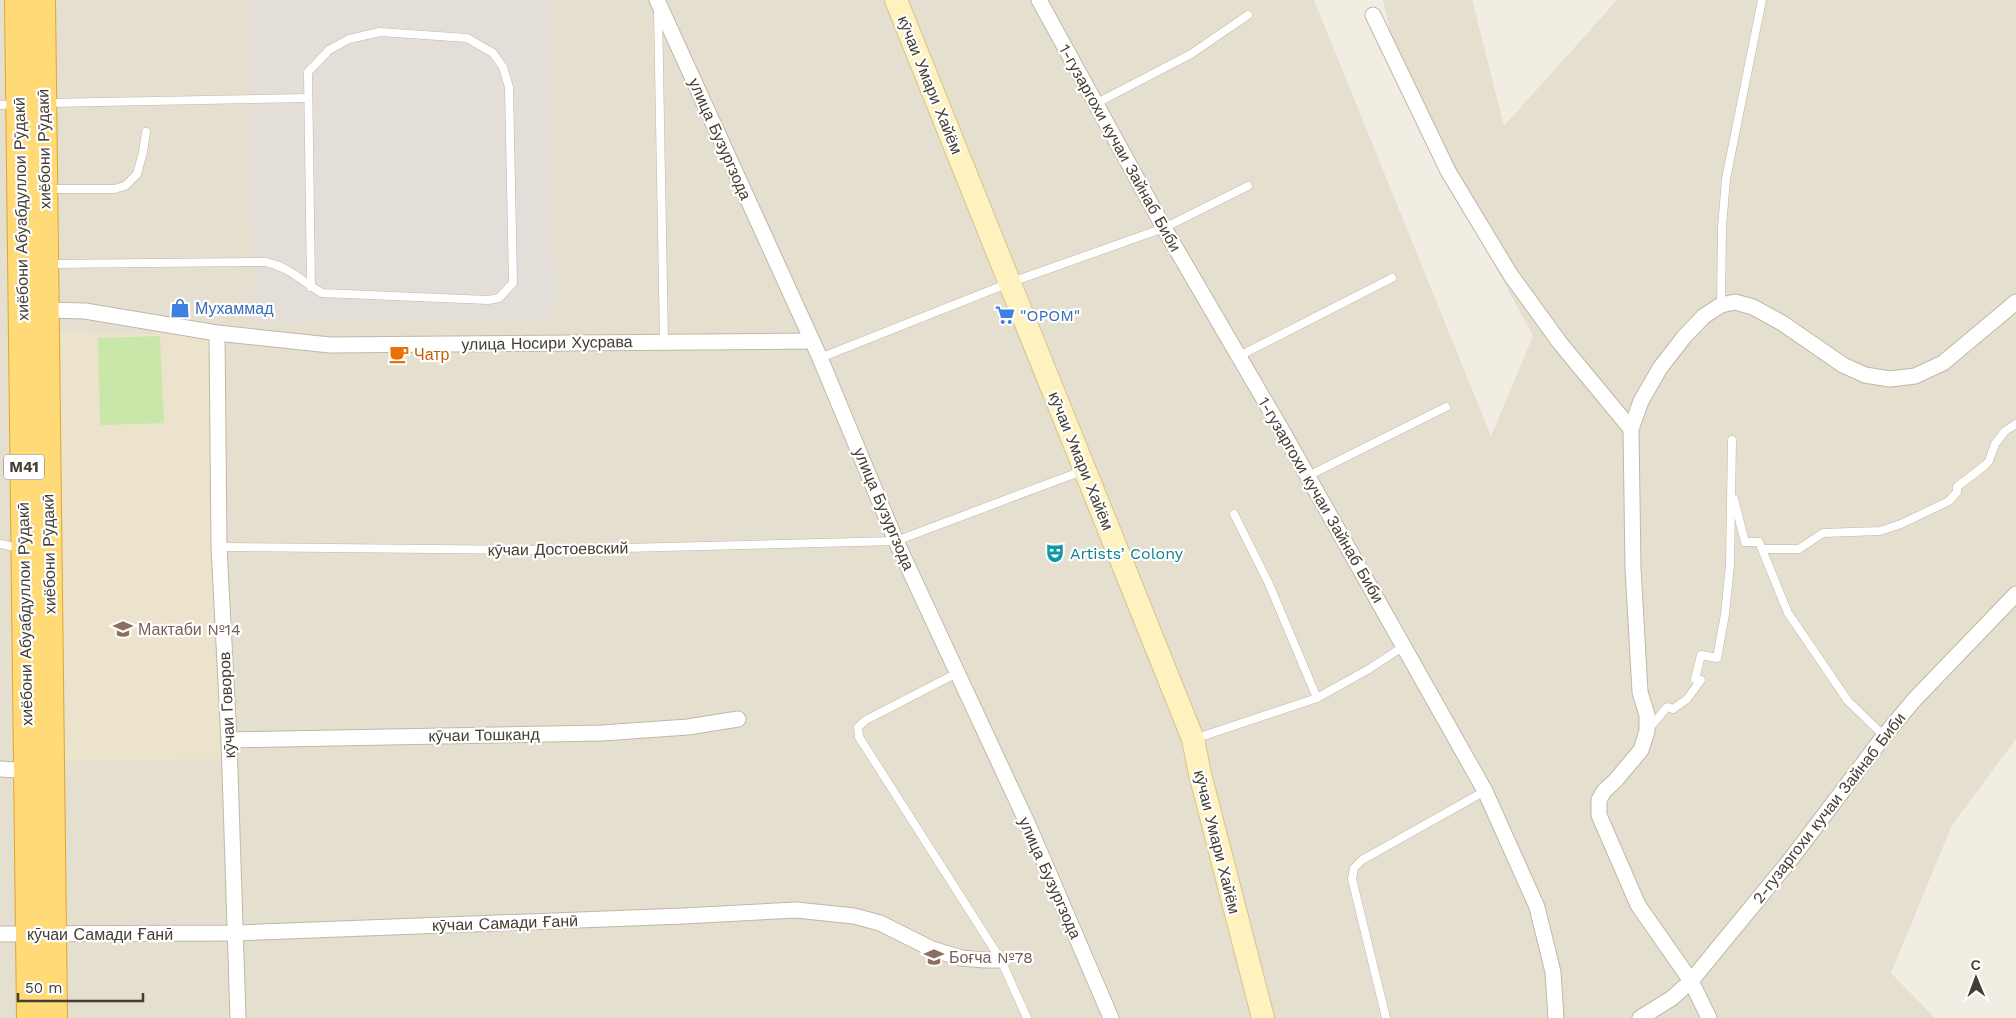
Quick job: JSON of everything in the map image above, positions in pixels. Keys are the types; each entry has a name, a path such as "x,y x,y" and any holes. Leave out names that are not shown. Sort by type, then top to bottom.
{"highway":[{"name":"хиёбони Абуабдуллои Рӯдакӣ","path":"18,0 21,104 33,264 12,546 39,771 41,934 30,1018"},
{"name":"хиёбони Рӯдакӣ","path":"39,771 46,310 33,264 44,189 21,104 42,0"},
{"path":"41,934 54,1018"}],"main road":[{"name":"кӯчаи Умари Хайём","path":"896,0 1193,740 1200,774 1263,1018"}],"street":[{"name":"1-гузаргохи кучаи Зайнаб Биби","path":"1039,0 1164,228 1308,476 1485,792 1537,907 1553,972 1556,1018"},
{"name":"улица Бузургзода","path":"658,2 820,358 896,541 1030,829 1111,1018"},
{"path":"1373,15 1448,171 1510,274 1560,343 1631,429"},
{"path":"1706,1011 1691,981 1638,905 1599,815 1599,800 1604,790 1615,781 1641,750 1647,731 1647,715 1640,692 1633,568 1631,429 1641,401 1660,368 1684,336 1704,316 1721,305 1735,302 1753,307 1782,323 1843,366 1865,375 1890,379 1915,376 1943,363 2016,302"},
{"name":"улица Носири Хусрава","path":"46,310 85,312 218,333 330,345 811,341"},
{"name":"кӯчаи Говоров","path":"218,333 220,547 229,740 238,1018"},
{"name":"2-гузаргохи кучаи Зайнаб Биби","path":"1640,1018 1672,998 1691,981 1791,859 1884,736 1914,700 2016,594"},
{"name":"кӯчаи Тошканд","path":"229,740 602,732 688,727 738,719"},
{"path":"0,769 39,771"},
{"name":"кӯчаи Самади Ғанӣ","path":"0,934 236,933 796,910 854,916 880,923 932,949 961,958 1001,960"}],"lane":[{"path":"1721,305 1722,227 1726,179 1762,0"},
{"path":"658,2 664,342"},
{"path":"1095,104 1191,54 1248,16"},
{"path":"33,264 266,262 288,269 311,287 322,293 488,300 499,298 506,293 513,283 509,87 503,67 493,53 467,38 380,32 349,39 329,50 308,72 311,287"},
{"path":"21,104 308,98"},
{"path":"44,189 114,189 125,186 134,179 140,166 146,132"},
{"path":"820,358 1009,283 1164,228 1248,186"},
{"path":"1239,356 1392,278"},
{"path":"1308,476 1446,407"},
{"path":"1763,549 1799,549 1823,533 1880,531 1901,524 1949,501 1956,492 1957,487 1989,461 1995,444 2005,431 2016,424"},
{"path":"1647,731 1667,707 1673,708 1687,699 1692,693 1701,680 1695,679 1701,655 1717,658 1725,614 1730,565 1732,440"},
{"name":"кӯчаи Достоевский","path":"220,547 546,550 896,541 1084,470"},
{"path":"1731,489 1745,542 1759,542 1788,613 1848,701 1884,736"},
{"path":"1234,514 1269,584 1317,698"},
{"path":"1193,740 1317,698 1369,669 1404,646"},
{"path":"957,673 866,720 858,727 859,737 1001,960 1027,1018"},
{"path":"1386,1018 1352,879 1354,868 1362,860 1485,792"}],"shaded area":[{"path":"0,0 1314,0 1491,436 1533,336 1406,100 1383,0 1472,0 1504,126 1617,0 2016,0 2016,739 1952,825 1891,973 1935,1018 0,1018"},
{"path":"248,0 549,0 556,317 254,322"},
{"path":"60,332 211,335 224,759 62,761"}],"green space":[{"path":"160,336 164,423 100,425 98,338"}],"place":[{"name":"Мухаммад","path":"180,308"},
{"name":"\"OPOM\"","path":"1005,315"},
{"name":"Чатр","path":"399,354"},
{"name":"Artists’ Colony","path":"1055,553"},
{"name":"Мактаби №14","path":"123,629"},
{"name":"Боғча №78","path":"934,957"}]}
